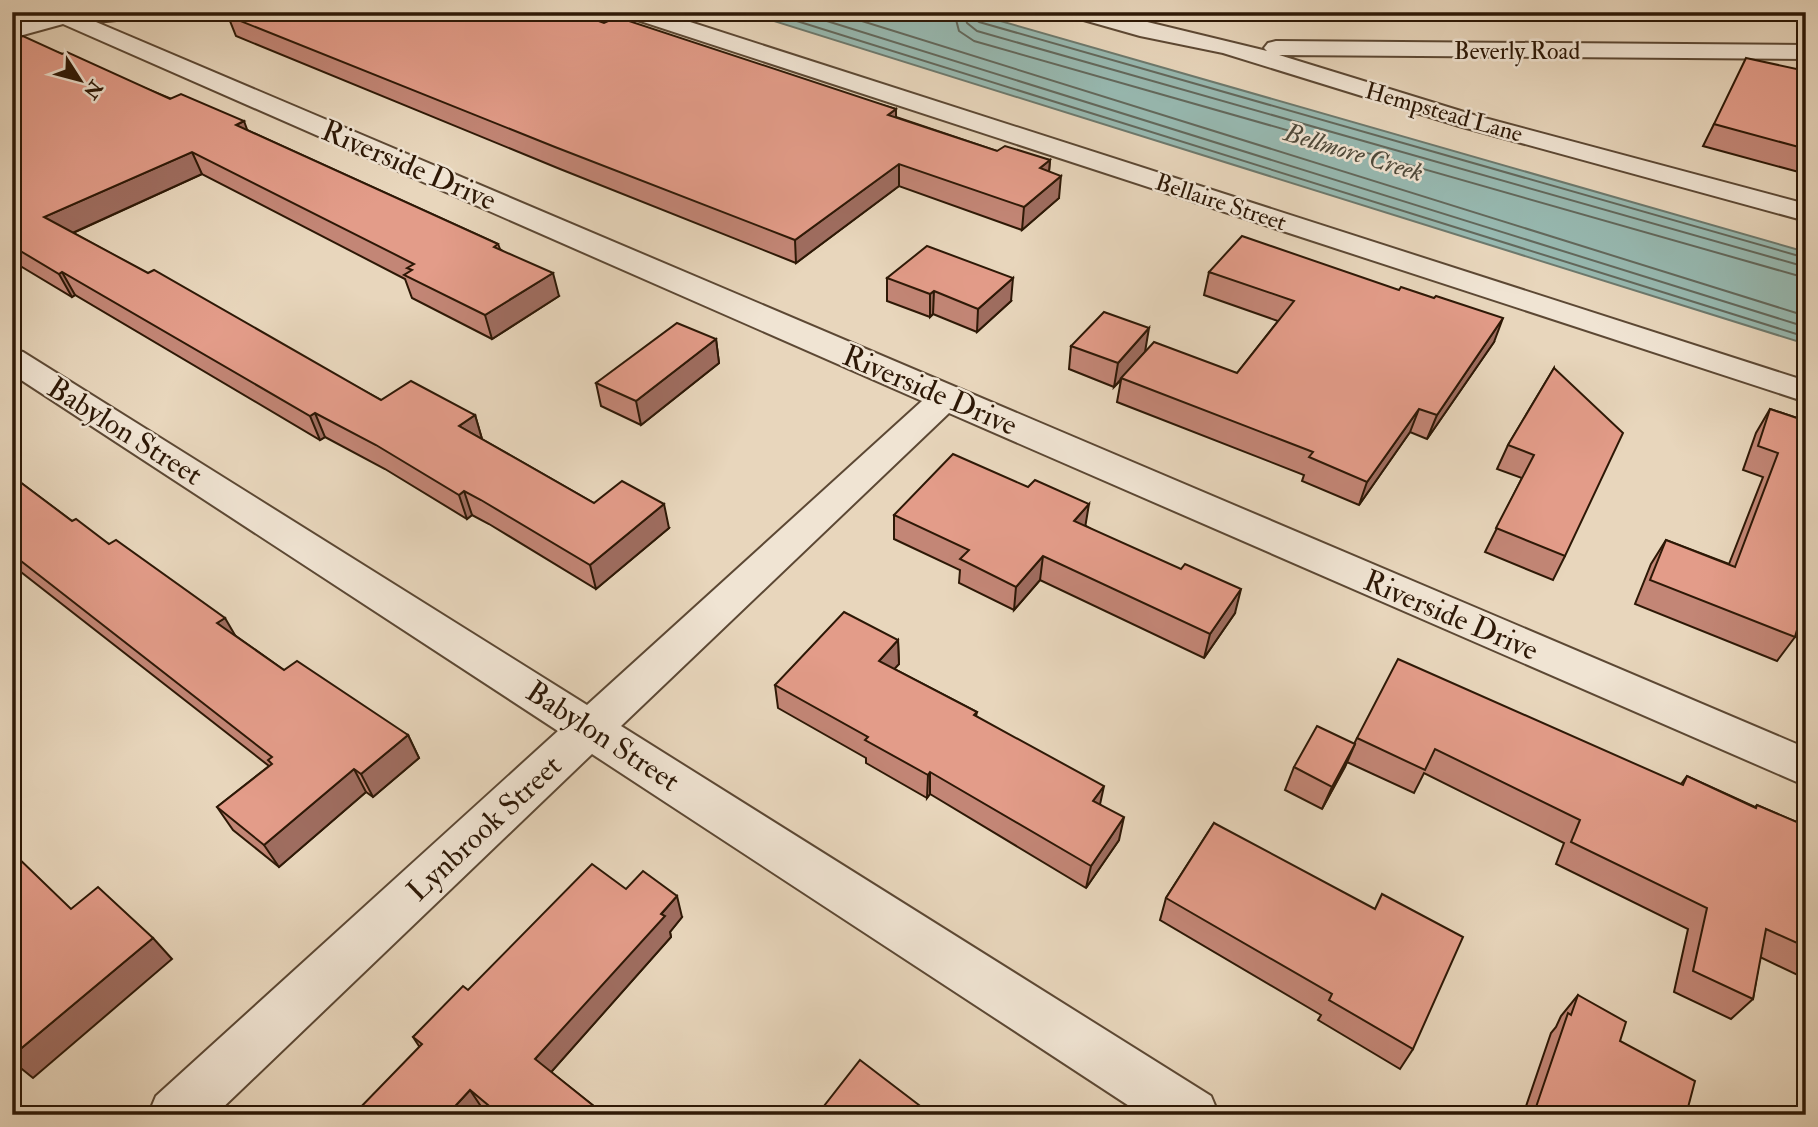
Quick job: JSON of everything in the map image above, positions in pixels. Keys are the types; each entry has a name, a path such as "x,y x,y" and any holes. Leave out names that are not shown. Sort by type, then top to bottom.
{"street":[{"path":"12,31 59,15 139,12"},
{"name":"Bellaire Street","path":"636,12 1806,393"},
{"name":"Hempstead Lane","path":"1081,12 1140,29 1228,47 1468,121 1806,213"},
{"name":"Riverside Drive","path":"59,15 1806,768"},
{"name":"Beverly Road","path":"1228,47 1806,52"},
{"name":"Babylon Street","path":"12,359 592,728 1192,1115"},
{"name":"Lynbrook Street","path":"175,1115 946,397"}],"water":[{"name":"Bellmore Creek","path":"745,12 969,12 1806,252 1806,344"}],"building":[{"path":"237,12 573,12 604,23 617,17 896,109 888,115 997,151 1005,146 1050,160 1040,168 1061,176 1024,207 899,164 795,240 228,16"},
{"path":"12,35 18,38 23,36 62,54 67,52 170,99 181,94 244,121 236,125 498,244 494,247 553,273 485,315 404,275 412,270 407,268 414,264 192,152 44,217 148,273 154,270 381,400 411,381 475,415 459,426 594,503 622,481 664,504 590,565 481,500 464,491 459,495 376,445 315,413 310,416 62,272 59,274 12,246"},
{"path":"1746,58 1806,71 1806,149 1714,124"},
{"path":"1242,236 1399,290 1401,287 1434,298 1436,296 1503,318 1437,415 1419,409 1367,482 1309,457 1313,452 1121,378 1154,342 1237,373 1294,301 1209,272"},
{"path":"927,246 1013,278 978,309 934,291 930,294 887,278"},
{"path":"1104,312 1149,328 1118,363 1071,346"},
{"path":"677,323 716,339 636,401 596,383"},
{"path":"1554,368 1623,433 1565,556 1496,528 1534,455 1508,445"},
{"path":"1770,409 1806,421 1806,598 1795,637 1650,580 1666,540 1735,567 1778,453 1758,446"},
{"path":"953,454 1028,487 1035,480 1089,504 1074,521 1181,569 1185,564 1241,589 1210,634 1043,556 1016,587 960,559 969,550 894,515"},
{"path":"12,476 72,521 76,519 109,544 116,540 225,618 217,623 284,670 297,661 408,735 361,774 354,769 264,845 217,807 272,764 268,760 272,757 12,554"},
{"path":"844,612 898,640 879,661 977,712 974,715 1104,786 1093,801 1124,817 1091,866 930,772 928,775 865,740 868,737 775,685"},
{"path":"1398,659 1683,785 1687,776 1756,808 1757,805 1806,826 1806,947 1766,929 1753,999 1693,971 1707,908 1571,842 1580,820 1435,749 1425,770 1357,738"},
{"path":"1317,726 1355,744 1332,787 1294,767"},
{"path":"1214,823 1375,909 1382,894 1463,937 1413,1049 1329,1000 1332,994 1166,898"},
{"path":"12,852 71,909 98,887 153,938 12,1056"},
{"path":"592,864 626,889 643,871 677,896 661,914 665,916 535,1059 605,1115 500,1115 470,1090 447,1115 353,1115 422,1044 413,1037 463,986 468,990"},
{"path":"1578,995 1626,1022 1620,1041 1695,1081 1686,1115 1534,1113 1568,1013 1571,1015"},
{"path":"860,1060 932,1115 817,1115"}]}
